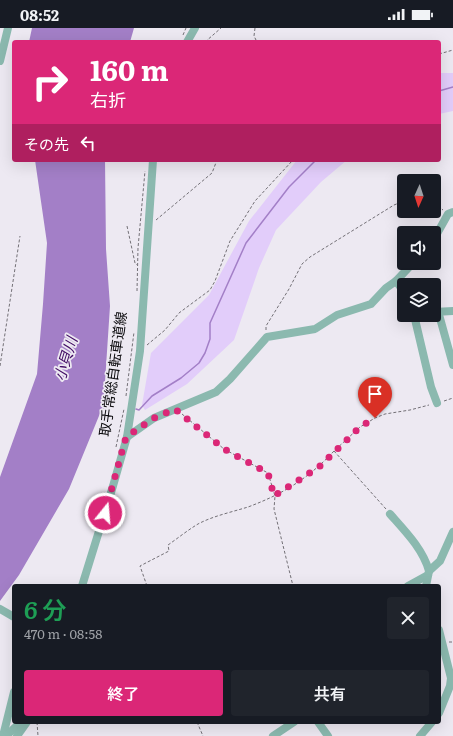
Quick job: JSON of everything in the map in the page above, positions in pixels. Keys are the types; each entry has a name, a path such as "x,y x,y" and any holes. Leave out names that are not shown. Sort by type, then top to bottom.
{"street":[{"path":"0,61 8,28"},
{"path":"185,38 195,28"},
{"path":"83,584 113,486 126,437 140,351 153,162"},
{"path":"441,228 451,213"},
{"path":"126,437 154,418 216,392 230,379 267,337 315,329 337,315 371,304 406,270"},
{"path":"441,312 453,311"},
{"path":"416,322 431,387 437,403"},
{"path":"439,322 453,365"},
{"path":"390,514 425,558 429,573 426,584"},
{"path":"411,584 429,573 440,561 453,532"},
{"path":"0,609 12,616"},
{"path":"441,638 451,678 450,686 441,708"},
{"path":"5,736 12,702"},
{"path":"5,736 18,724"},
{"path":"17,736 25,724"},
{"path":"273,736 291,724"},
{"path":"319,724 328,736"},
{"path":"420,736 430,724"},
{"path":"5,736 10,725"}],"path":[{"path":"185,38 186,28"},
{"path":"207,40 221,28"},
{"path":"255,28 254,36 256,40"},
{"path":"441,53 453,50"},
{"path":"154,222 212,173 216,162"},
{"path":"140,351 165,330 179,313 210,290 215,281 230,241 255,201 291,162"},
{"name":"取手常総自転車道線","path":"136,296 138,240 145,167"},
{"path":"265,339 266,326 290,289 302,264 310,257 357,227 397,204"},
{"path":"441,207 451,213"},
{"path":"127,226 135,263 137,266"},
{"path":"0,366 20,236"},
{"name":"取手常総自転車道線","path":"125,400 134,333"},
{"path":"146,584 140,566 169,551 168,545 199,524 274,496 319,467 334,450 360,427 375,418 385,414 410,410 453,398"},
{"name":"取手常総自転車道線","path":"116,448 125,404"},
{"path":"175,409 224,449 268,473 274,496 274,509 293,584"},
{"path":"334,450 390,514"},
{"path":"37,724 38,736"},
{"path":"198,724 203,736"}],"shaded area":[{"path":"441,73 453,73 453,111 441,114"},
{"path":"295,162 345,162 321,182 276,230 259,268 234,340 187,384 145,410 142,405 151,353 209,295 249,221"}],"water":[{"path":"32,28 134,28 131,40 29,40"},
{"name":"小貝川","path":"35,162 105,162 106,249 110,306 104,397 109,401 109,403 113,404 112,407 101,411 69,489 19,575 0,601 0,477 37,374 47,243"}],"waterway":[{"path":"441,90 453,87"},
{"path":"136,409 139,410 152,396 181,378 199,363 205,353 210,339 210,323 246,243 289,187 314,162"}],"route":[{"path":"105,513 126,437 162,413 175,409 224,449 268,473 274,496 319,467 334,450 360,427 375,418"}]}
